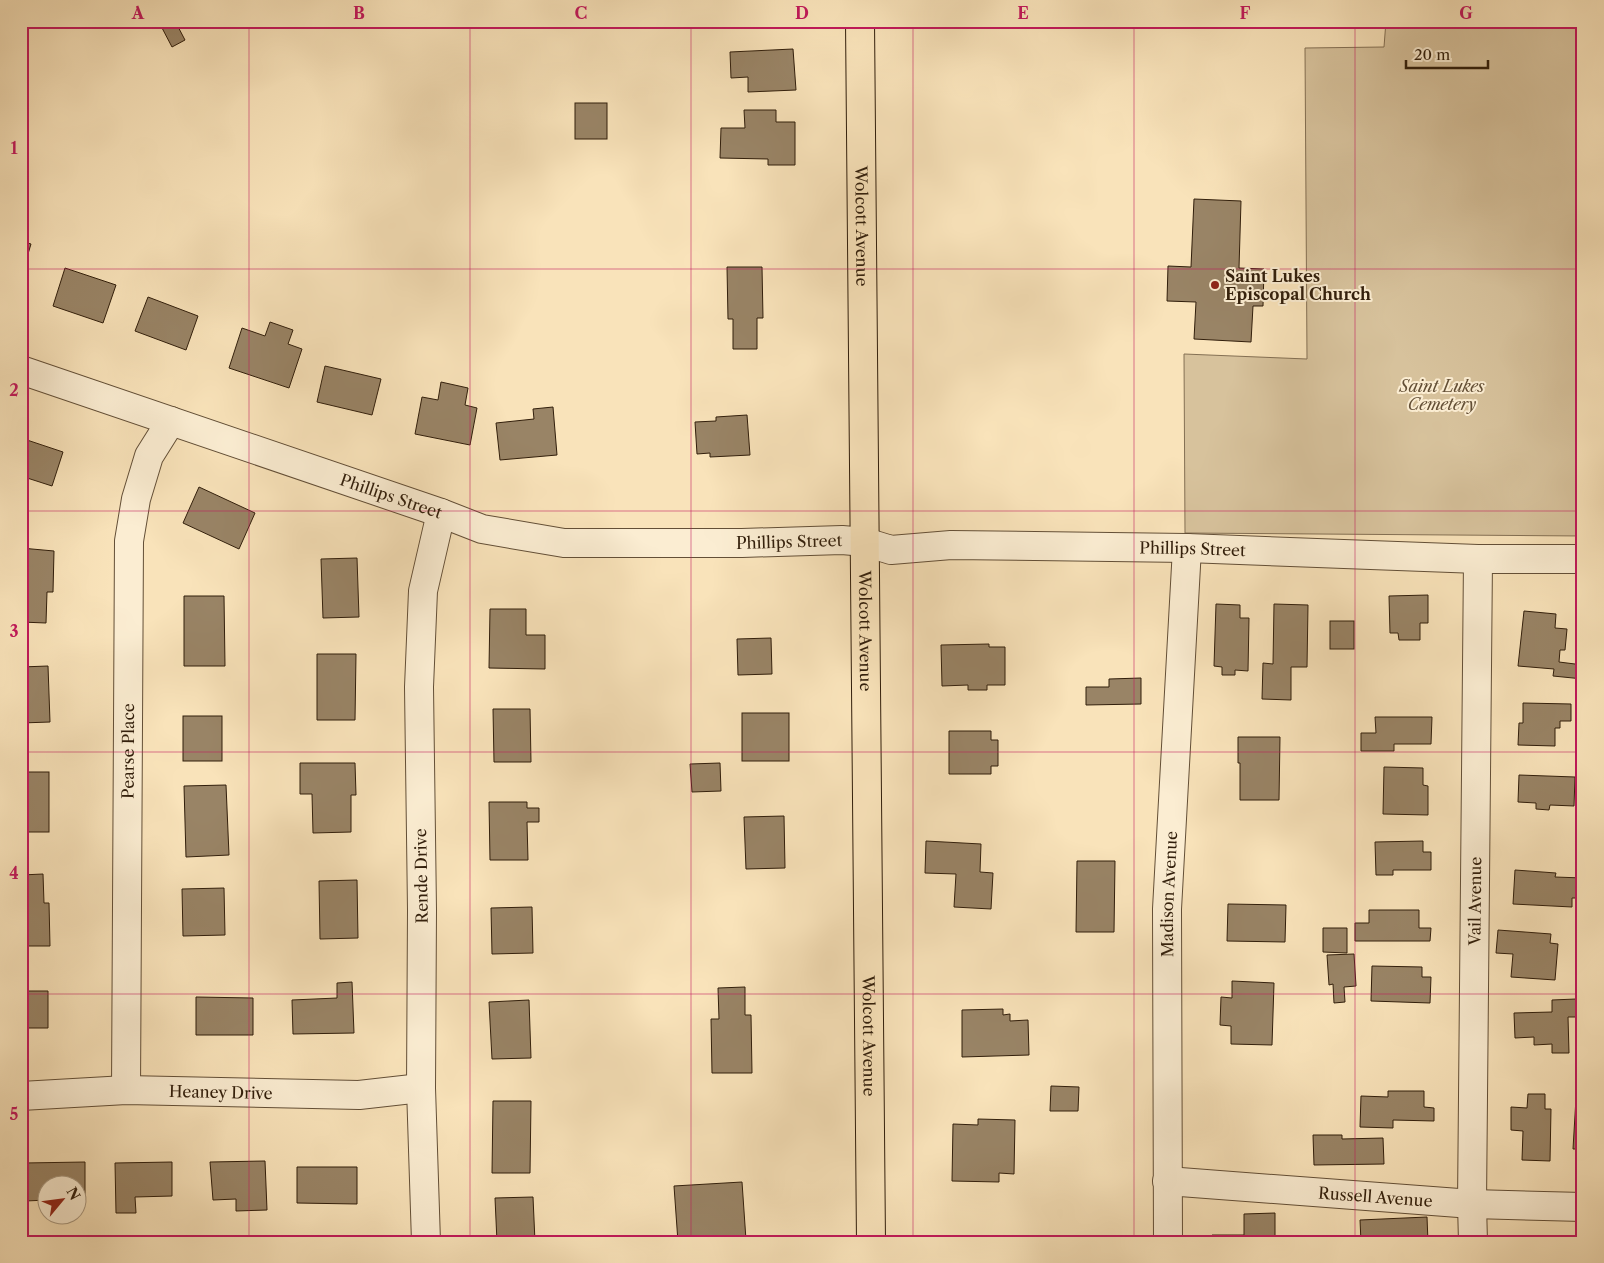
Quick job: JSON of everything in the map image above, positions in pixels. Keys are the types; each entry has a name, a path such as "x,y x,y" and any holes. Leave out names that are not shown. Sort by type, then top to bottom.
{"main road":[{"name":"Wolcott Avenue","path":"860,21 871,1242"}],"street":[{"name":"Phillips Street","path":"21,370 441,513 482,529 564,543 742,543 842,540 866,542 891,550 951,545 1187,548 1478,559 1583,558"},
{"name":"Pearse Place","path":"126,1090 130,541 136,499 149,456 171,421"},
{"name":"Rende Drive","path":"426,1242 421,1088 422,910 419,687 423,591 441,513"},
{"name":"Madison Avenue","path":"1168,1242 1167,909 1187,548"},
{"name":"Vail Avenue","path":"1473,1242 1478,559"},
{"name":"Heaney Drive","path":"21,1096 126,1090 359,1095 421,1088"},
{"name":"Russell Avenue","path":"1167,1181 1472,1204 1583,1207"}],"green space":[{"name":"Saint Lukes Cemetery","path":"1386,21 1583,21 1583,536 1185,533 1184,354 1307,359 1305,48 1384,47"}],"building":[{"path":"170,21 175,21 185,40 172,47 161,26"},
{"path":"708,21 791,21 791,24 708,23"},
{"path":"793,49 796,90 748,92 748,77 731,78 730,52"},
{"path":"575,103 607,103 607,139 575,139"},
{"path":"744,110 776,110 776,122 795,122 795,165 768,165 768,159 720,158 721,128 745,128"},
{"name":"Saint Lukes Episcopal Church","path":"1194,199 1241,201 1239,268 1264,269 1263,306 1253,306 1251,342 1194,339 1196,302 1167,301 1168,266 1191,267"},
{"path":"21,241 31,244 21,277"},
{"path":"727,267 762,267 763,318 757,318 757,349 733,349 733,319 728,319"},
{"path":"65,268 116,285 103,323 53,306"},
{"path":"148,297 198,316 186,350 135,331"},
{"path":"270,322 293,330 288,344 302,349 289,388 229,368 242,328 265,336"},
{"path":"325,366 381,379 372,415 317,402"},
{"path":"441,382 468,388 465,405 477,408 470,445 415,434 422,397 438,400"},
{"path":"553,407 557,455 500,460 496,423 534,419 533,409"},
{"path":"747,415 750,455 710,457 710,453 697,454 695,422 716,421 716,417"},
{"path":"21,438 63,452 52,486 21,476"},
{"path":"199,487 255,513 239,549 183,523"},
{"path":"21,548 54,551 53,592 47,592 46,623 21,622"},
{"path":"357,558 359,617 323,618 321,559"},
{"path":"1428,595 1428,623 1420,623 1420,640 1399,640 1398,633 1390,633 1389,596"},
{"path":"184,596 224,596 225,666 184,666"},
{"path":"1216,604 1240,605 1240,618 1249,618 1248,671 1235,670 1235,675 1222,675 1222,667 1214,666"},
{"path":"1274,604 1308,605 1307,667 1291,667 1291,700 1262,699 1263,663 1273,664"},
{"path":"490,609 526,609 526,635 545,635 545,669 489,668"},
{"path":"1524,611 1556,614 1555,628 1567,629 1565,650 1560,650 1559,662 1583,665 1583,679 1553,676 1554,669 1518,666"},
{"path":"1330,621 1354,621 1354,649 1330,649"},
{"path":"771,638 772,674 738,675 737,639"},
{"path":"989,644 989,647 1005,647 1005,685 987,685 987,690 968,690 968,685 942,686 941,645"},
{"path":"317,654 356,654 355,720 317,720"},
{"path":"48,666 50,722 21,723 21,667"},
{"path":"1141,678 1141,704 1086,705 1086,687 1109,687 1109,679"},
{"path":"1523,703 1571,704 1571,721 1560,721 1560,728 1555,728 1555,746 1518,745 1519,723 1523,723"},
{"path":"493,709 530,709 531,762 494,762"},
{"path":"742,713 789,713 789,761 742,761"},
{"path":"183,716 222,716 222,761 183,761"},
{"path":"1375,717 1432,717 1431,744 1394,744 1394,751 1361,751 1361,733 1376,733"},
{"path":"949,731 991,731 991,740 998,740 998,766 991,766 991,774 949,774"},
{"path":"1238,737 1280,737 1279,800 1240,800"},
{"path":"300,763 355,763 356,795 351,795 351,832 313,833 312,794 300,794"},
{"path":"720,763 721,791 692,792 690,764"},
{"path":"1384,767 1423,768 1423,785 1428,786 1428,815 1383,814"},
{"path":"21,772 49,772 49,832 21,832"},
{"path":"1519,775 1575,777 1574,806 1550,805 1549,810 1536,809 1536,803 1518,802"},
{"path":"226,785 229,855 186,857 184,786"},
{"path":"489,802 527,802 527,808 539,808 539,822 527,822 528,860 490,860"},
{"path":"784,816 785,868 746,869 744,817"},
{"path":"926,841 981,844 980,872 993,873 991,909 954,907 956,874 925,873"},
{"path":"1423,841 1423,852 1431,852 1431,870 1393,870 1393,875 1376,875 1375,842"},
{"path":"1077,861 1115,861 1114,932 1076,932"},
{"path":"1515,870 1556,873 1555,877 1583,878 1583,898 1572,898 1572,907 1513,904"},
{"path":"43,874 44,903 49,903 50,946 21,946 21,875"},
{"path":"357,880 358,938 320,939 319,881"},
{"path":"224,888 225,935 183,936 182,889"},
{"path":"1228,904 1286,905 1285,942 1227,941"},
{"path":"532,907 533,953 492,954 491,908"},
{"path":"1369,910 1419,910 1419,928 1431,928 1430,941 1355,941 1355,923 1369,923"},
{"path":"1323,928 1347,928 1347,953 1323,952"},
{"path":"1498,930 1551,934 1550,943 1558,944 1555,980 1511,977 1513,954 1496,953"},
{"path":"1354,954 1356,986 1344,987 1345,1002 1334,1003 1333,984 1329,985 1327,955"},
{"path":"1372,966 1422,967 1422,977 1431,977 1430,1003 1371,1001"},
{"path":"1232,981 1274,983 1272,1045 1231,1044 1231,1026 1220,1025 1221,997 1232,998"},
{"path":"352,982 354,1033 293,1034 292,1000 337,998 337,983"},
{"path":"745,987 745,1015 751,1015 752,1073 712,1073 711,1019 719,1019 718,988"},
{"path":"21,991 48,991 48,1028 23,1028 23,1034 21,1034"},
{"path":"196,997 253,998 253,1035 196,1035"},
{"path":"1576,999 1577,1017 1568,1017 1569,1053 1552,1053 1552,1044 1534,1045 1534,1037 1515,1038 1514,1013 1552,1012 1552,1000"},
{"path":"529,1000 531,1058 492,1059 489,1002"},
{"path":"1003,1009 1003,1015 1010,1014 1010,1021 1028,1020 1029,1055 962,1057 962,1010"},
{"path":"1051,1086 1079,1087 1078,1111 1050,1111"},
{"path":"1388,1091 1424,1091 1424,1107 1434,1108 1434,1121 1393,1120 1393,1128 1360,1127 1361,1096 1388,1097"},
{"path":"1528,1094 1545,1094 1545,1109 1551,1109 1550,1161 1522,1160 1523,1131 1511,1130 1511,1107 1527,1108"},
{"path":"1576,1098 1583,1099 1583,1157 1581,1157 1582,1149 1573,1149"},
{"path":"493,1101 531,1101 530,1173 492,1173"},
{"path":"978,1119 1015,1120 1014,1174 999,1173 999,1182 952,1181 953,1124 978,1125"},
{"path":"1313,1135 1342,1135 1342,1139 1383,1138 1384,1164 1314,1165"},
{"path":"265,1161 267,1210 236,1211 236,1199 213,1200 210,1162"},
{"path":"85,1162 85,1176 38,1176 38,1200 25,1201 24,1163"},
{"path":"172,1162 172,1196 135,1197 136,1213 116,1213 115,1163"},
{"path":"297,1167 357,1167 357,1204 297,1203"},
{"path":"742,1182 746,1240 678,1242 674,1186"},
{"path":"533,1197 535,1242 497,1242 495,1198"},
{"path":"1275,1213 1275,1242 1212,1242 1212,1235 1244,1235 1244,1214"},
{"path":"1427,1217 1428,1242 1361,1242 1360,1220"}],"place":[{"name":"Saint Lukes Episcopal Church","path":"1215,285"}]}
